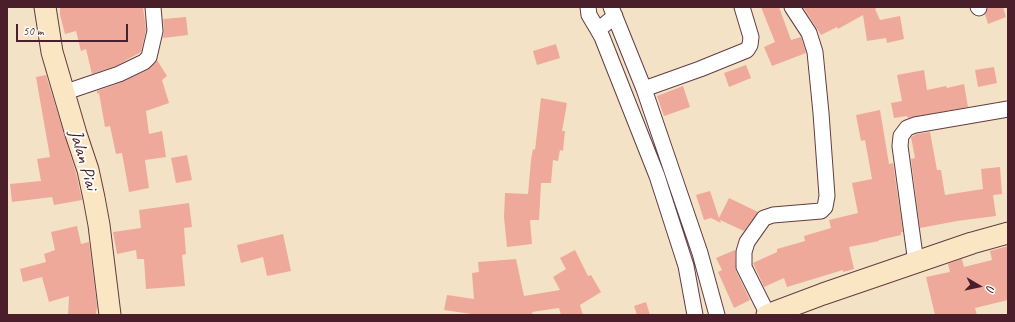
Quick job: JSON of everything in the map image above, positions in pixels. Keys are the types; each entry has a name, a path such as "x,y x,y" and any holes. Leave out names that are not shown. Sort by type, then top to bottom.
{"street":[{"name":"Jalan Piai","path":"45,7 52,52 63,93 88,170 94,198 99,225 110,315"},
{"path":"63,93 119,74 144,62 149,57 155,31 152,7"},
{"path":"588,7 589,15 602,37 657,176 686,266 695,315"},
{"path":"644,89 747,50 750,45 751,37 742,7"},
{"path":"792,7 809,33 815,52 828,196 825,207 821,212 773,215 764,218 747,242 744,252 744,267 768,315 823,294 1008,233"},
{"path":"598,30 613,11"},
{"path":"613,11 644,89 700,253 717,315"},
{"path":"916,263 900,146 901,136 907,128 915,125 1008,109"},
{"path":"686,266 700,253"}],"building":[{"path":"60,7 143,7 146,30 141,52 116,66 92,74 86,49 81,51 76,31 65,34 60,15"},
{"path":"761,7 779,7 791,40 801,37 806,53 772,66 764,47 775,42"},
{"path":"803,7 878,7 875,9 880,20 900,16 904,39 887,43 886,38 867,41 863,15 838,29 837,27 821,35"},
{"path":"988,7 1003,7 1006,17 988,24 985,14"},
{"path":"186,17 188,35 163,38 163,19"},
{"path":"556,44 560,58 537,65 533,51"},
{"path":"157,60 167,76 162,80 169,103 146,111 149,134 162,131 166,157 145,160 149,188 129,192 122,153 116,154 110,126 105,127 99,93 97,94 97,91 148,70"},
{"path":"746,65 751,78 729,87 724,73"},
{"path":"994,67 997,83 978,87 975,70"},
{"path":"924,70 927,90 946,86 947,88 964,84 968,107 908,118 907,116 894,118 891,103 902,101 897,75"},
{"path":"46,75 76,173 82,200 54,205 52,197 12,202 10,184 41,181 37,159 50,157 36,77"},
{"path":"683,86 690,107 664,116 657,96"},
{"path":"541,98 567,103 562,131 565,131 563,151 560,150 558,161 553,160 551,183 541,183 539,220 530,220 532,244 507,247 504,217 505,193 528,194 531,160 533,149 535,150"},
{"path":"880,110 889,164 893,163 903,232 901,232 901,235 849,247 854,269 843,272 843,270 787,287 784,278 764,287 753,263 777,252 777,249 805,241 804,236 831,228 829,220 858,213 852,183 872,179 865,140 861,141 856,115"},
{"path":"930,132 937,170 941,170 945,195 983,189 981,169 1000,167 1002,194 993,195 996,216 920,228 911,159 915,158 911,137 917,134"},
{"path":"187,155 192,180 176,183 171,158"},
{"path":"710,191 719,218 729,198 758,212 744,231 720,220 721,223 711,218 704,220 696,195"},
{"path":"189,203 192,227 184,228 186,254 182,255 185,286 146,289 144,259 137,259 136,250 117,254 113,232 141,228 139,210"},
{"path":"77,226 81,244 89,242 97,306 96,315 68,315 69,296 49,302 42,277 23,282 20,269 46,262 44,254 55,250 51,232"},
{"path":"283,234 291,271 267,276 263,257 241,263 237,245"},
{"path":"1008,246 1008,300 975,308 977,315 935,315 926,277 950,272 948,264 962,259 964,267 992,260 990,251"},
{"path":"575,250 588,276 591,275 601,292 580,305 583,315 561,315 559,308 532,312 533,315 478,315 444,310 447,295 474,299 472,273 479,272 478,262 516,259 524,296 560,290 553,277 566,269 560,258"},
{"path":"735,250 736,271 750,300 734,308 718,272 722,270 716,258"},
{"path":"646,302 650,315 637,315 634,306"}]}
